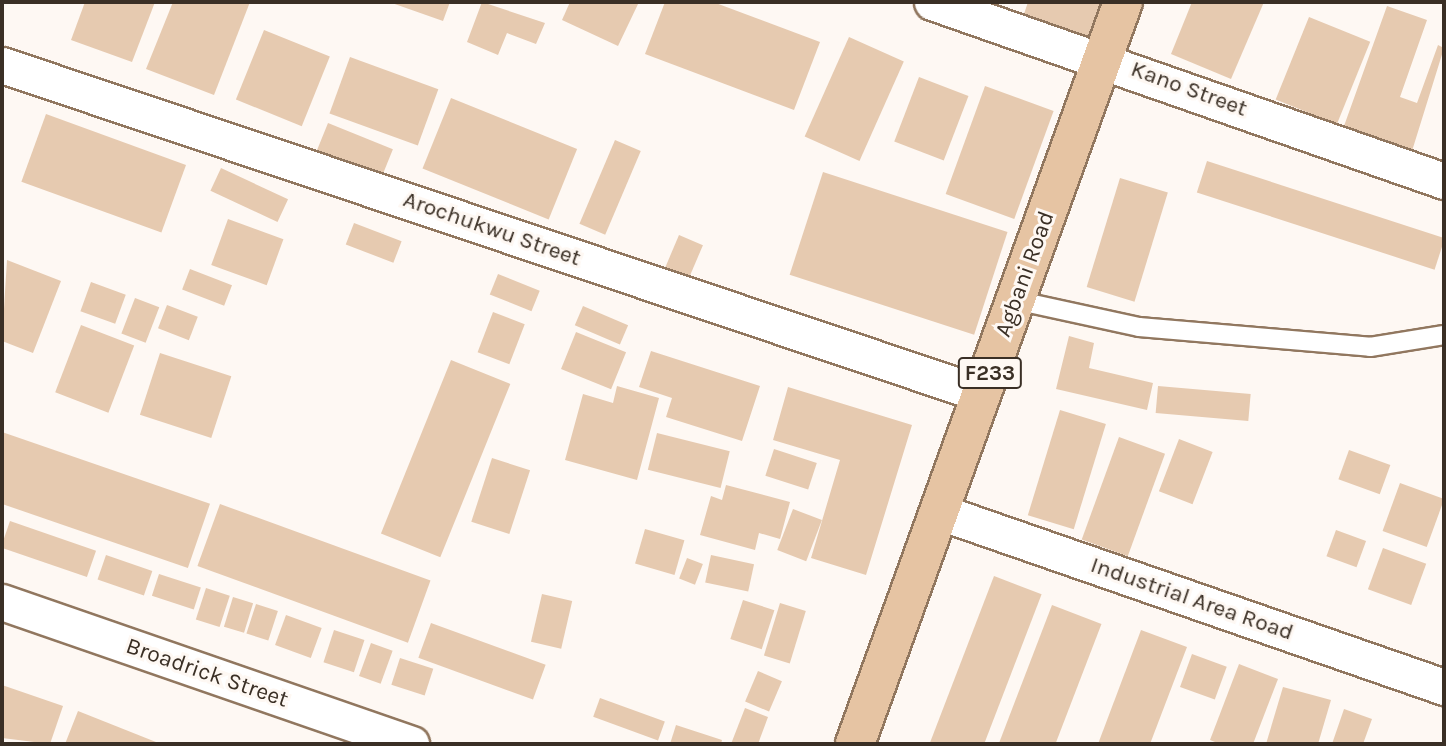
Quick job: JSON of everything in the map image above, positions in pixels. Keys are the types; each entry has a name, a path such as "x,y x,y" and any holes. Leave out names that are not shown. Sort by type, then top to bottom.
{"main road":[{"name":"Agbani Road","path":"855,744 1123,2"}],"street":[{"name":"Kano Street","path":"932,2 1103,58 1444,181"},
{"name":"Arochukwu Street","path":"2,65 982,394"},
{"name":"Industrial Area Road","path":"940,512 1444,687"},
{"name":"Broadrick Street","path":"2,603 411,744"}],"lane":[{"path":"1015,300 1139,327 1370,347 1444,335"}],"building":[{"path":"85,2 155,2 132,62 71,40"},
{"path":"173,2 250,2 214,95 146,69"},
{"path":"389,2 450,2 443,21"},
{"path":"482,2 545,23 536,44 507,33 498,55 467,42"},
{"path":"570,2 639,2 618,46 562,20"},
{"path":"665,2 713,2 820,42 794,110 645,54"},
{"path":"1028,2 1101,2 1089,38 1023,17"},
{"path":"1192,2 1264,2 1231,79 1171,54"},
{"path":"1387,6 1427,20 1400,97 1417,103 1438,45 1444,48 1412,151 1344,126"},
{"path":"1309,17 1370,42 1337,124 1276,100"},
{"path":"264,30 330,57 302,126 236,100"},
{"path":"849,37 904,61 859,161 805,137"},
{"path":"350,57 438,89 418,146 329,113"},
{"path":"919,77 968,96 944,160 894,141"},
{"path":"985,86 1054,111 1014,219 946,194"},
{"path":"451,98 577,149 549,219 423,168"},
{"path":"46,114 186,165 161,233 21,182"},
{"path":"328,123 393,149 381,178 316,152"},
{"path":"615,140 641,151 605,235 579,224"},
{"path":"1207,161 1444,238 1435,270 1197,192"},
{"path":"221,168 288,199 278,222 210,191"},
{"path":"823,172 1008,232 974,335 790,275"},
{"path":"1120,178 1168,193 1134,302 1087,287"},
{"path":"228,219 283,239 267,285 211,265"},
{"path":"354,223 402,241 393,263 346,244"},
{"path":"679,235 703,245 688,281 664,271"},
{"path":"7,260 61,281 33,353 2,341"},
{"path":"190,269 232,285 224,306 182,290"},
{"path":"498,274 540,291 531,311 490,294"},
{"path":"91,282 126,295 115,324 80,311"},
{"path":"135,298 159,307 146,343 121,333"},
{"path":"167,305 198,317 189,340 158,328"},
{"path":"583,306 628,325 620,344 575,325"},
{"path":"493,312 525,324 509,364 478,352"},
{"path":"81,325 134,345 108,413 55,392"},
{"path":"576,332 626,352 611,389 561,369"},
{"path":"1069,336 1094,343 1089,368 1153,383 1147,410 1056,389"},
{"path":"651,351 760,386 742,441 666,417 672,398 639,387"},
{"path":"160,353 231,376 211,438 140,415"},
{"path":"451,360 510,384 440,557 381,533"},
{"path":"617,386 659,398 637,480 565,460 583,394 613,403"},
{"path":"1158,386 1251,394 1248,421 1156,413"},
{"path":"788,387 912,425 866,575 811,558 840,460 773,440"},
{"path":"1060,410 1106,424 1074,529 1028,515"},
{"path":"2,432 210,504 188,568 2,504"},
{"path":"657,433 730,451 721,488 648,470"},
{"path":"1119,437 1165,454 1128,556 1082,539"},
{"path":"1179,439 1213,452 1193,504 1159,491"},
{"path":"774,449 817,463 808,490 765,476"},
{"path":"1349,450 1390,465 1380,494 1338,479"},
{"path":"492,458 530,470 509,534 471,522"},
{"path":"1400,483 1444,499 1427,547 1383,531"},
{"path":"726,485 790,502 780,539 759,533 755,550 700,535 711,496 722,500"},
{"path":"220,504 430,581 408,643 197,566"},
{"path":"793,509 822,520 806,561 777,550"},
{"path":"10,521 96,551 87,577 2,548"},
{"path":"645,529 684,540 674,575 635,564"},
{"path":"1336,530 1366,541 1356,567 1326,556"},
{"path":"1383,548 1426,564 1411,605 1368,589"},
{"path":"106,555 152,571 144,596 98,580"},
{"path":"711,555 754,564 748,592 705,582"},
{"path":"687,558 703,564 695,585 679,579"},
{"path":"159,574 201,588 194,609 152,596"},
{"path":"994,576 1042,594 984,744 930,743"},
{"path":"206,588 230,596 220,627 196,619"},
{"path":"542,594 572,601 561,649 531,642"},
{"path":"233,597 253,603 244,633 224,627"},
{"path":"743,600 774,610 762,649 730,639"},
{"path":"780,603 806,611 790,663 764,656"},
{"path":"256,604 278,611 268,641 246,633"},
{"path":"1052,605 1101,624 1055,744 999,743"},
{"path":"286,615 322,628 311,658 275,645"},
{"path":"431,623 546,665 533,699 418,658"},
{"path":"334,630 364,640 354,672 323,662"},
{"path":"1141,630 1187,647 1150,744 1098,744"},
{"path":"371,643 393,651 381,684 359,676"},
{"path":"1192,654 1227,667 1215,700 1180,687"},
{"path":"400,658 433,669 425,695 391,685"},
{"path":"1239,664 1278,679 1253,744 1220,744 1210,740"},
{"path":"758,671 782,681 769,712 745,701"},
{"path":"2,685 63,706 50,744 2,738"},
{"path":"1283,687 1331,700 1318,744 1266,744"},
{"path":"600,698 665,722 658,740 593,717"},
{"path":"745,708 768,717 758,744 731,744"},
{"path":"1344,709 1372,719 1363,744 1332,744"},
{"path":"78,711 161,744 65,744"},
{"path":"676,725 722,740 721,744 670,744"}]}
